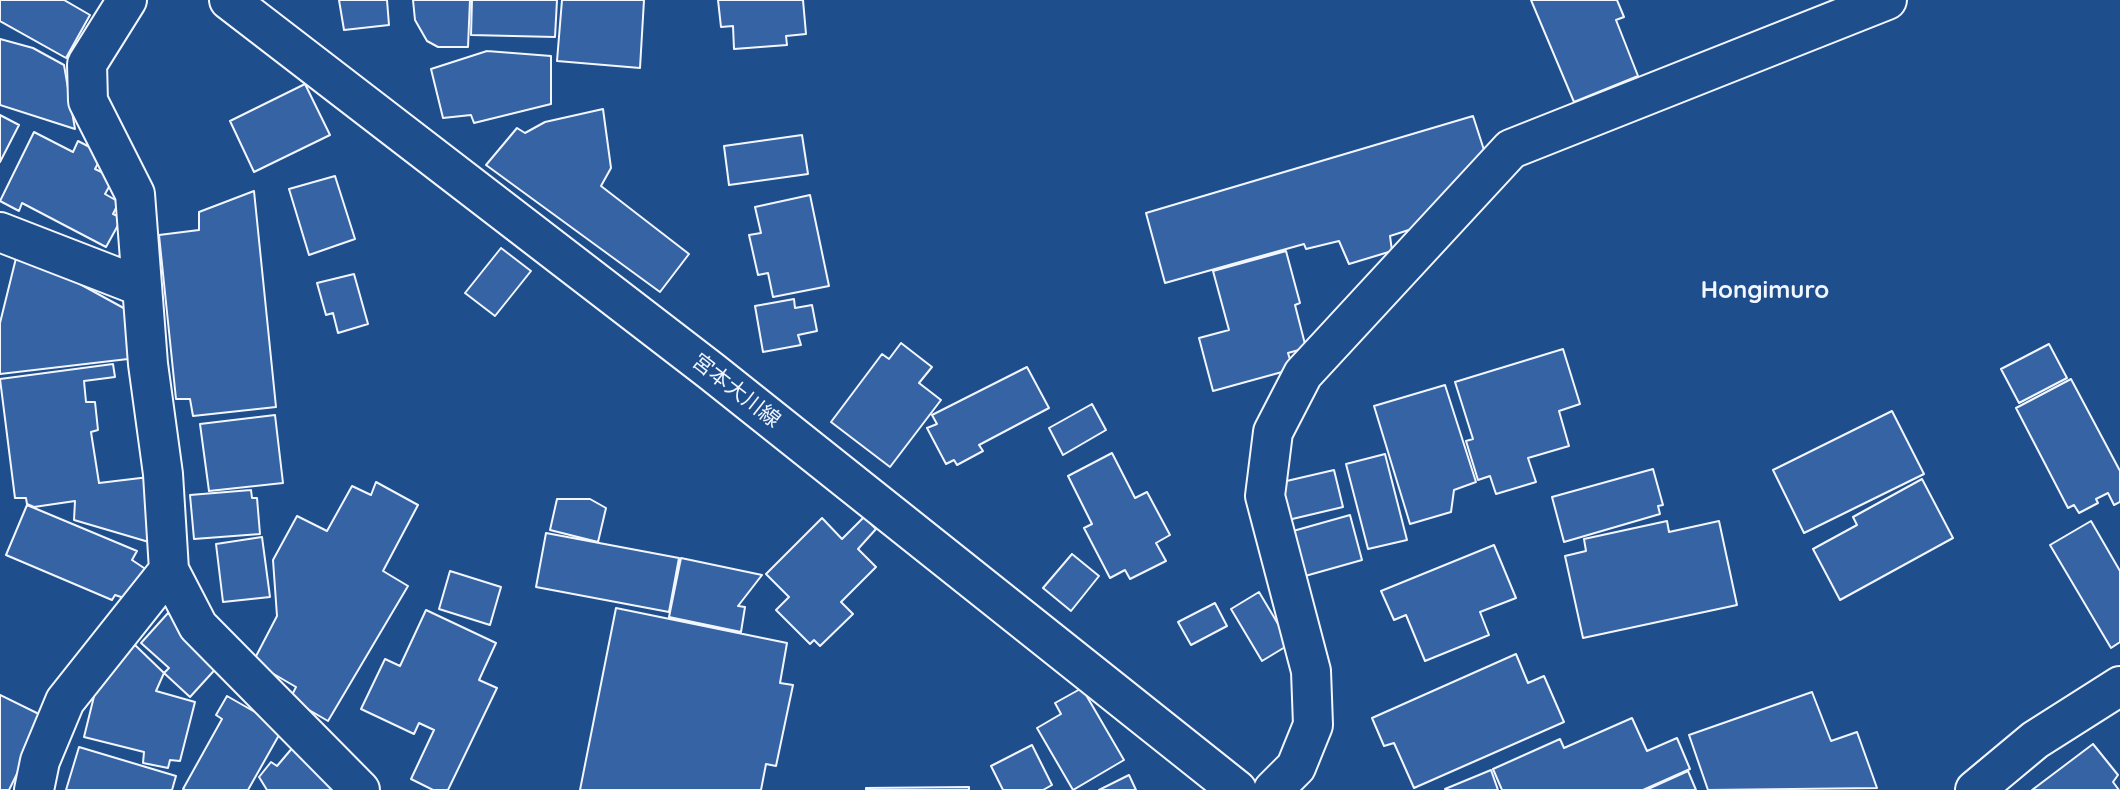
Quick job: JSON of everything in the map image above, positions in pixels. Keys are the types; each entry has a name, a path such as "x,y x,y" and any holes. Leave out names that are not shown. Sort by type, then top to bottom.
{"street":[{"path":"127,0 86,64 88,102 135,194 142,287 163,474 169,570 198,626 360,790"},
{"name":"宮本大川線","path":"229,0 722,380 1237,790"},
{"path":"1273,790 1296,766 1313,725 1311,671 1265,496 1273,432 1303,374 1511,149 1887,0"},
{"path":"0,232 142,287"},
{"path":"33,790 40,761 65,701 169,570"},
{"path":"1975,790 2035,740 2120,686"}],"building":[{"path":"0,0 64,0 90,15 66,58 0,21"},
{"path":"339,0 387,0 389,25 344,30"},
{"path":"413,0 470,0 468,47 438,47 427,41 415,20"},
{"path":"472,0 557,0 555,37 471,35"},
{"path":"562,0 644,0 640,68 557,61"},
{"path":"718,0 803,0 806,34 786,36 787,45 734,49 733,26 721,27"},
{"path":"1531,0 1617,0 1624,17 1616,20 1638,76 1574,102"},
{"path":"0,39 33,48 64,65 75,129 0,105"},
{"path":"487,51 551,56 551,104 474,123 471,115 443,118 431,69"},
{"path":"305,84 330,135 254,172 230,121"},
{"path":"603,109 611,168 601,186 689,254 660,292 486,165 517,128 525,133 545,122"},
{"path":"0,115 19,125 0,162"},
{"path":"1473,116 1484,150 1415,228 1390,236 1392,251 1349,264 1339,241 1306,249 1304,244 1165,283 1146,213"},
{"path":"34,132 73,152 78,141 103,154 95,169 114,178 105,194 119,202 113,214 122,218 106,247 22,203 19,211 0,201"},
{"path":"802,135 808,174 729,185 724,146"},
{"path":"335,176 355,239 309,255 289,189"},
{"path":"254,191 276,407 193,416 190,399 176,399 159,235 199,230 199,212"},
{"path":"810,195 829,286 773,297 768,273 758,275 749,235 761,233 755,207"},
{"path":"501,248 531,271 495,316 465,293"},
{"path":"18,250 129,311 128,359 0,374 0,323"},
{"path":"1286,251 1300,303 1295,305 1306,348 1288,353 1293,369 1213,391 1199,338 1229,330 1213,271"},
{"path":"354,274 368,324 338,333 333,313 326,315 317,283"},
{"path":"794,299 795,308 812,305 817,331 798,335 801,345 763,352 755,306"},
{"path":"901,343 932,367 919,383 941,400 890,467 831,422 882,354 889,359"},
{"path":"2049,344 2067,378 2019,403 2001,369"},
{"path":"1563,349 1580,404 1559,411 1569,446 1528,458 1536,482 1496,494 1490,476 1478,480 1466,441 1473,439 1455,382"},
{"path":"113,364 115,377 84,381 86,402 95,402 98,430 91,432 99,483 149,477 159,545 74,520 75,501 34,507 27,504 26,498 15,498 0,379"},
{"path":"1027,367 1049,408 979,445 983,451 957,465 954,460 946,464 927,428 937,424 932,415"},
{"path":"2071,379 2120,471 2120,502 2114,505 2108,493 2096,499 2098,503 2079,513 2074,505 2068,508 2016,408"},
{"path":"1445,385 1476,482 1454,490 1451,512 1410,524 1374,406"},
{"path":"1092,404 1106,430 1063,455 1049,428"},
{"path":"1892,411 1924,474 1804,533 1773,470"},
{"path":"275,415 283,483 209,491 200,424"},
{"path":"1112,453 1135,498 1147,492 1170,535 1156,543 1166,561 1130,579 1125,570 1110,578 1084,528 1092,524 1068,476"},
{"path":"1385,454 1407,540 1368,549 1346,464"},
{"path":"1653,469 1663,505 1658,506 1660,514 1564,542 1552,497"},
{"path":"1334,470 1343,507 1288,520 1278,483"},
{"path":"1922,479 1953,538 1840,600 1813,549 1857,525 1853,517"},
{"path":"376,482 418,505 383,571 408,586 328,721 290,699 296,687 253,662 277,616 273,560 297,516 327,531 352,486 371,495"},
{"path":"251,490 252,498 257,498 260,534 194,539 190,495"},
{"path":"557,499 590,499 606,508 598,542 550,530"},
{"path":"27,505 137,551 132,560 147,570 130,600 115,595 112,600 6,555"},
{"path":"1350,515 1362,560 1298,578 1286,533"},
{"path":"864,517 876,529 858,549 876,567 841,602 853,614 820,646 814,640 810,644 776,610 789,597 766,574 822,518 842,539"},
{"path":"1667,521 1669,532 1719,521 1737,605 1583,638 1565,556 1586,551 1584,539"},
{"path":"2091,521 2120,571 2120,642 2111,648 2050,545"},
{"path":"546,533 679,558 669,612 536,587"},
{"path":"262,537 270,597 223,602 216,544"},
{"path":"1494,545 1516,598 1480,612 1489,635 1425,661 1406,615 1394,620 1381,591"},
{"path":"1072,554 1099,576 1071,611 1043,588"},
{"path":"681,558 762,575 738,606 745,607 741,632 669,617"},
{"path":"450,571 501,587 490,625 439,609"},
{"path":"1259,592 1290,644 1262,661 1231,609"},
{"path":"1215,603 1227,626 1191,645 1178,622"},
{"path":"616,608 787,643 780,683 793,685 776,766 766,764 761,790 580,790"},
{"path":"426,610 496,643 479,680 497,688 448,790 433,790 411,779 434,730 419,723 414,734 361,709 385,659 400,666"},
{"path":"168,613 221,663 190,697 164,673 169,668 141,643"},
{"path":"135,645 164,673 156,691 195,702 180,761 170,760 168,768 143,763 144,752 84,737 98,680"},
{"path":"1516,654 1528,683 1544,676 1564,722 1414,788 1394,743 1384,746 1372,718"},
{"path":"1082,688 1124,760 1073,790 1037,728 1061,714 1055,703"},
{"path":"1812,692 1831,741 1857,732 1877,788 1708,790 1689,735"},
{"path":"0,695 45,717 9,790 0,790"},
{"path":"227,696 283,728 248,790 185,790 183,789 222,719 216,715"},
{"path":"1632,718 1647,751 1677,738 1690,769 1643,790 1502,790 1493,769 1560,739 1564,748"},
{"path":"2093,744 2118,775 2113,782 2119,790 2032,790"},
{"path":"1032,745 1052,785 1043,790 1003,790 991,766"},
{"path":"294,746 346,790 267,790 259,777 271,762 277,766"},
{"path":"79,747 176,776 172,790 66,790"},
{"path":"1491,770 1498,790 1445,789"},
{"path":"1688,771 1696,790 1646,790"},
{"path":"1129,775 1136,790 1099,790"},
{"path":"969,787 969,790 866,790 866,788"}],"district":[{"name":"Hongimuro","path":"1765,291"}]}
